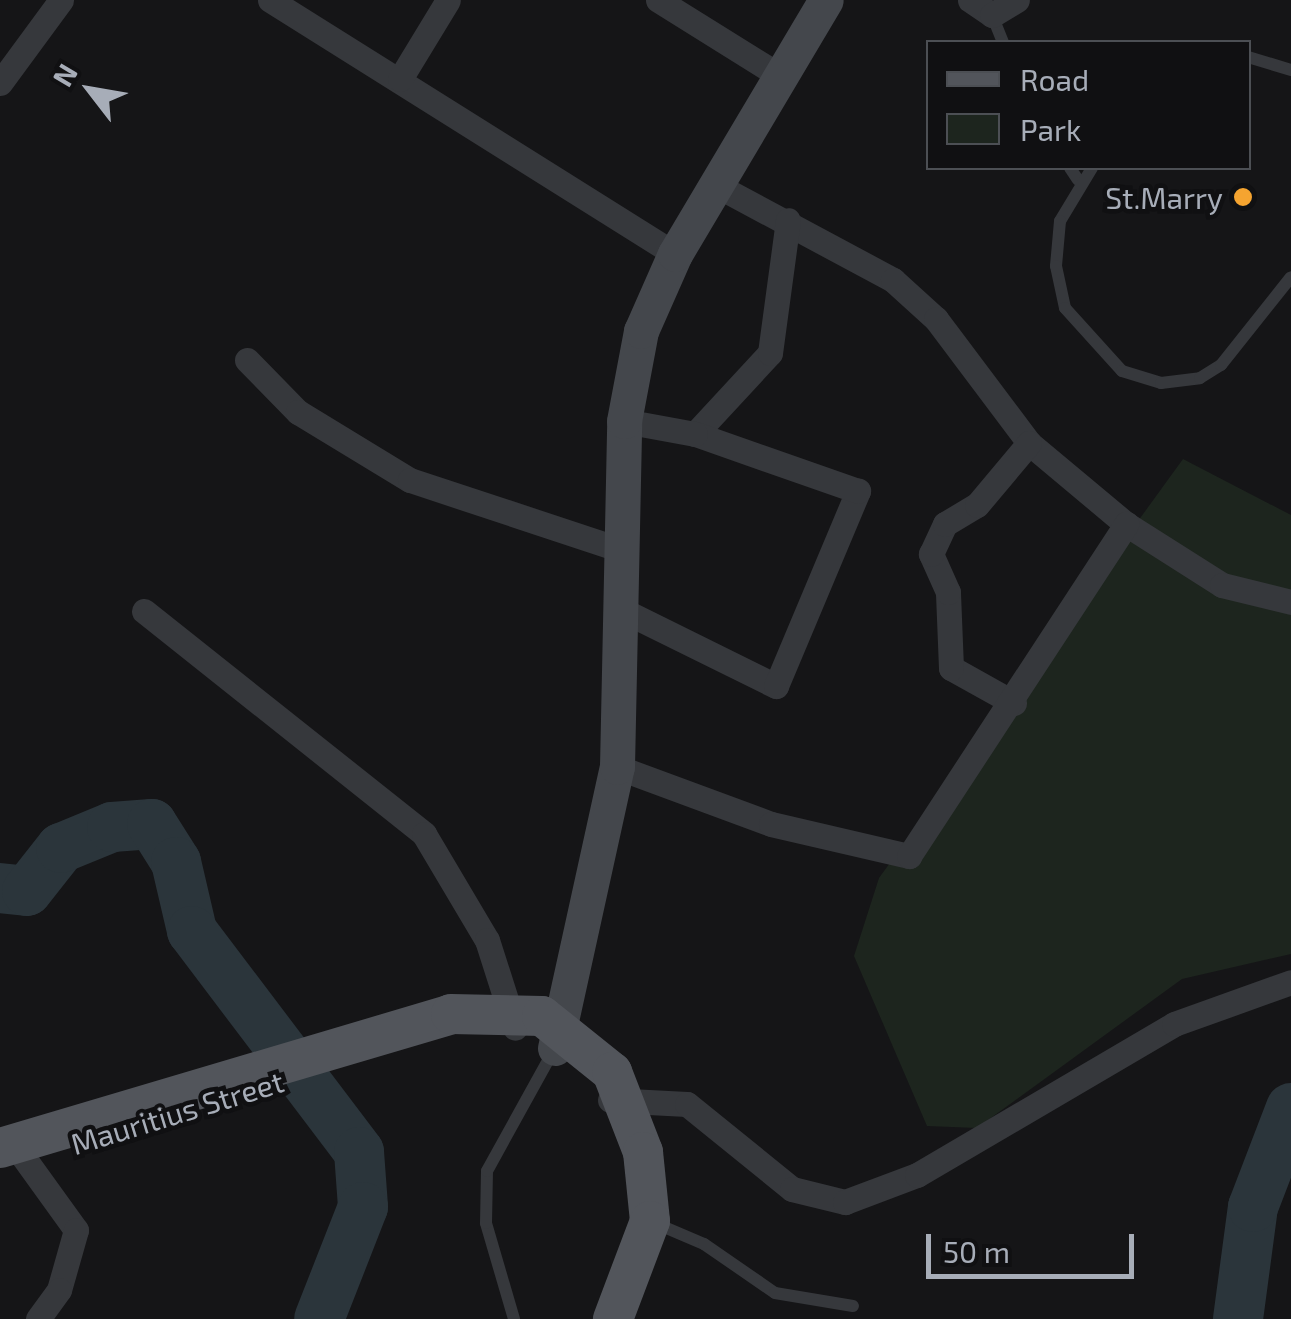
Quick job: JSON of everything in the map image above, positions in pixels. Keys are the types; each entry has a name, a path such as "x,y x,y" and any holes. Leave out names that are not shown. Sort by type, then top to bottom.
{"main road":[{"path":"559,1037 616,767 624,421 642,331 675,254 777,74 826,0"},
{"path":"515,1022 559,1037 616,1099 640,1221 612,1319"},
{"name":"Mauritius Street","path":"10,1154 352,1052 515,1022"},
{"path":"594,1319 640,1221"}],"street":[{"path":"0,83 61,0"},
{"path":"270,0 675,254"},
{"path":"400,79 448,0"},
{"path":"658,0 777,74"},
{"path":"970,0 992,15 1017,0"},
{"path":"716,186 788,220 893,280 936,319 1029,444 1126,524 1222,584 1291,602"},
{"path":"695,434 770,353 788,220"},
{"path":"247,360 298,412 410,480 619,549"},
{"path":"620,609 769,686 781,680 819,600 856,486 695,434 624,421"},
{"path":"1014,703 951,668 948,592 930,554 946,524 984,498 1029,444"},
{"path":"616,767 772,824 909,856 1014,703 1126,524"},
{"path":"144,611 424,834 487,940 515,1022"},
{"path":"616,1099 687,1104 792,1188 844,1202 917,1175 1126,1048 1291,982"},
{"path":"10,1154 76,1230 59,1290 38,1319"}],"lane":[{"path":"992,15 1003,40"},
{"path":"1251,59 1291,70"},
{"path":"1071,170 1078,180"},
{"path":"1090,170 1078,180 1060,221 1065,308 1122,371 1161,383 1200,378 1222,365 1291,277"},
{"path":"514,1319 486,1223 488,1171 559,1037"},
{"path":"640,1221 704,1244 775,1293 852,1306"}],"green space":[{"path":"1183,459 1291,515 1291,954 1182,979 977,1128 927,1126 854,956 879,878"}],"waterway":[{"path":"0,888 27,891 61,848 112,827 152,824 176,862 192,931 359,1152 363,1207 319,1319"},
{"path":"1238,1319 1253,1207 1291,1108"}],"place":[{"name":"St.Marry","path":"1243,197"}]}
